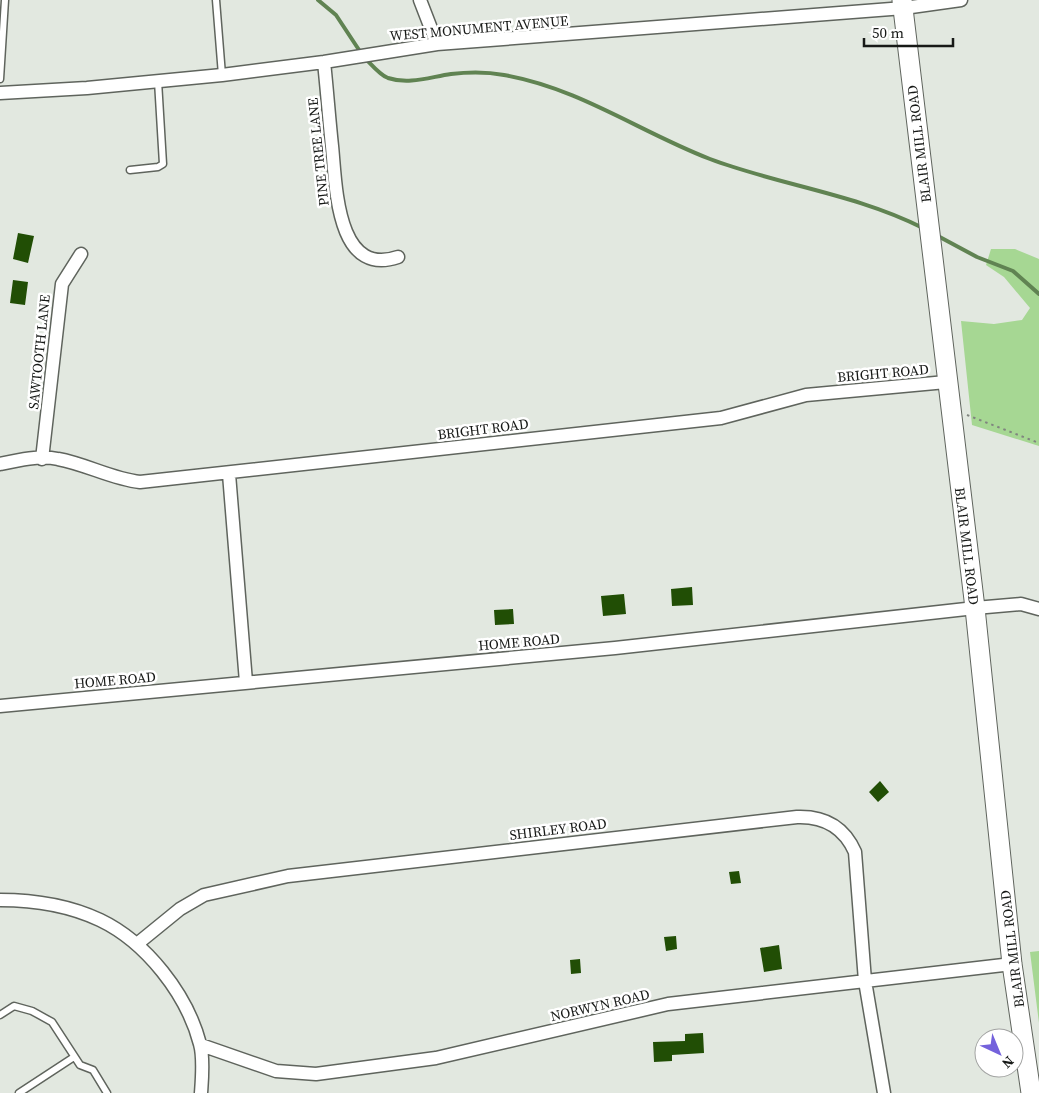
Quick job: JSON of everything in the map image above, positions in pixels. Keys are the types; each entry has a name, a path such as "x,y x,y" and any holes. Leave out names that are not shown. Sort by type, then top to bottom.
{"main road":[{"name":"BLAIR MILL ROAD","path":"903,4 946,382 975,608 1012,964 1031,1093"}],"street":[{"path":"420,0 437,44"},
{"name":"WEST MONUMENT AVENUE","path":"0,93 158,81 222,74 342,60 437,44 961,0"},
{"name":"PINE TREE LANE","path":"324,62 337,199 344,226 356,248 365,257 376,261 398,257"},
{"name":"SAWTOOTH LANE","path":"42,459 62,284 81,254"},
{"name":"BRIGHT ROAD","path":"0,464 19,459 56,458 121,480 140,482 229,474 721,418 806,395 946,382"},
{"path":"229,474 246,682"},
{"name":"HOME ROAD","path":"0,706 615,648 975,608 1021,604 1039,609"},
{"name":"SHIRLEY ROAD","path":"137,944 180,910 204,894 288,876 806,816 827,821 836,826 850,841 855,852 865,981 884,1093"},
{"path":"0,900 27,900 63,906 99,920 137,944 166,976 186,1009 201,1045 201,1093"},
{"name":"NORWYN ROAD","path":"201,1045 276,1071 316,1074 436,1058 668,1004 1012,964"}],"lane":[{"path":"0,79 5,0"},
{"path":"216,0 222,74"},
{"path":"130,170 158,167 163,164 158,81"},
{"path":"0,1015 14,1006 32,1011 52,1022 80,1065 94,1070 107,1093"},
{"path":"20,1093 74,1057"}],"path":[{"path":"950,408 1039,443"}],"green space":[{"path":"991,249 1015,249 1039,259 1039,446 972,425 961,321 994,324 1022,320 1030,308 1004,277 986,265"},
{"path":"1039,951 1039,1023 1030,952"}],"building":[{"path":"18,233 34,236 28,263 13,259"},
{"path":"13,280 28,282 25,305 10,303"},
{"path":"692,587 693,605 672,606 671,589"},
{"path":"624,594 626,614 603,616 601,596"},
{"path":"513,609 514,624 495,625 494,610"},
{"path":"880,781 889,792 878,802 869,792"},
{"path":"739,871 741,883 731,884 729,872"},
{"path":"676,936 677,949 666,951 664,937"},
{"path":"779,945 782,969 764,972 760,948"},
{"path":"580,959 581,973 571,974 570,960"},
{"path":"703,1033 704,1053 672,1055 672,1061 654,1062 653,1042 685,1041 685,1034"}],"waterway":[{"path":"318,0 336,15 361,53"},
{"path":"365,58 382,74 396,80 412,81 451,74 491,73 532,81 584,100 710,159 763,176 844,198 897,216 923,228"},
{"path":"936,235 977,257 1013,271 1039,294"}]}
